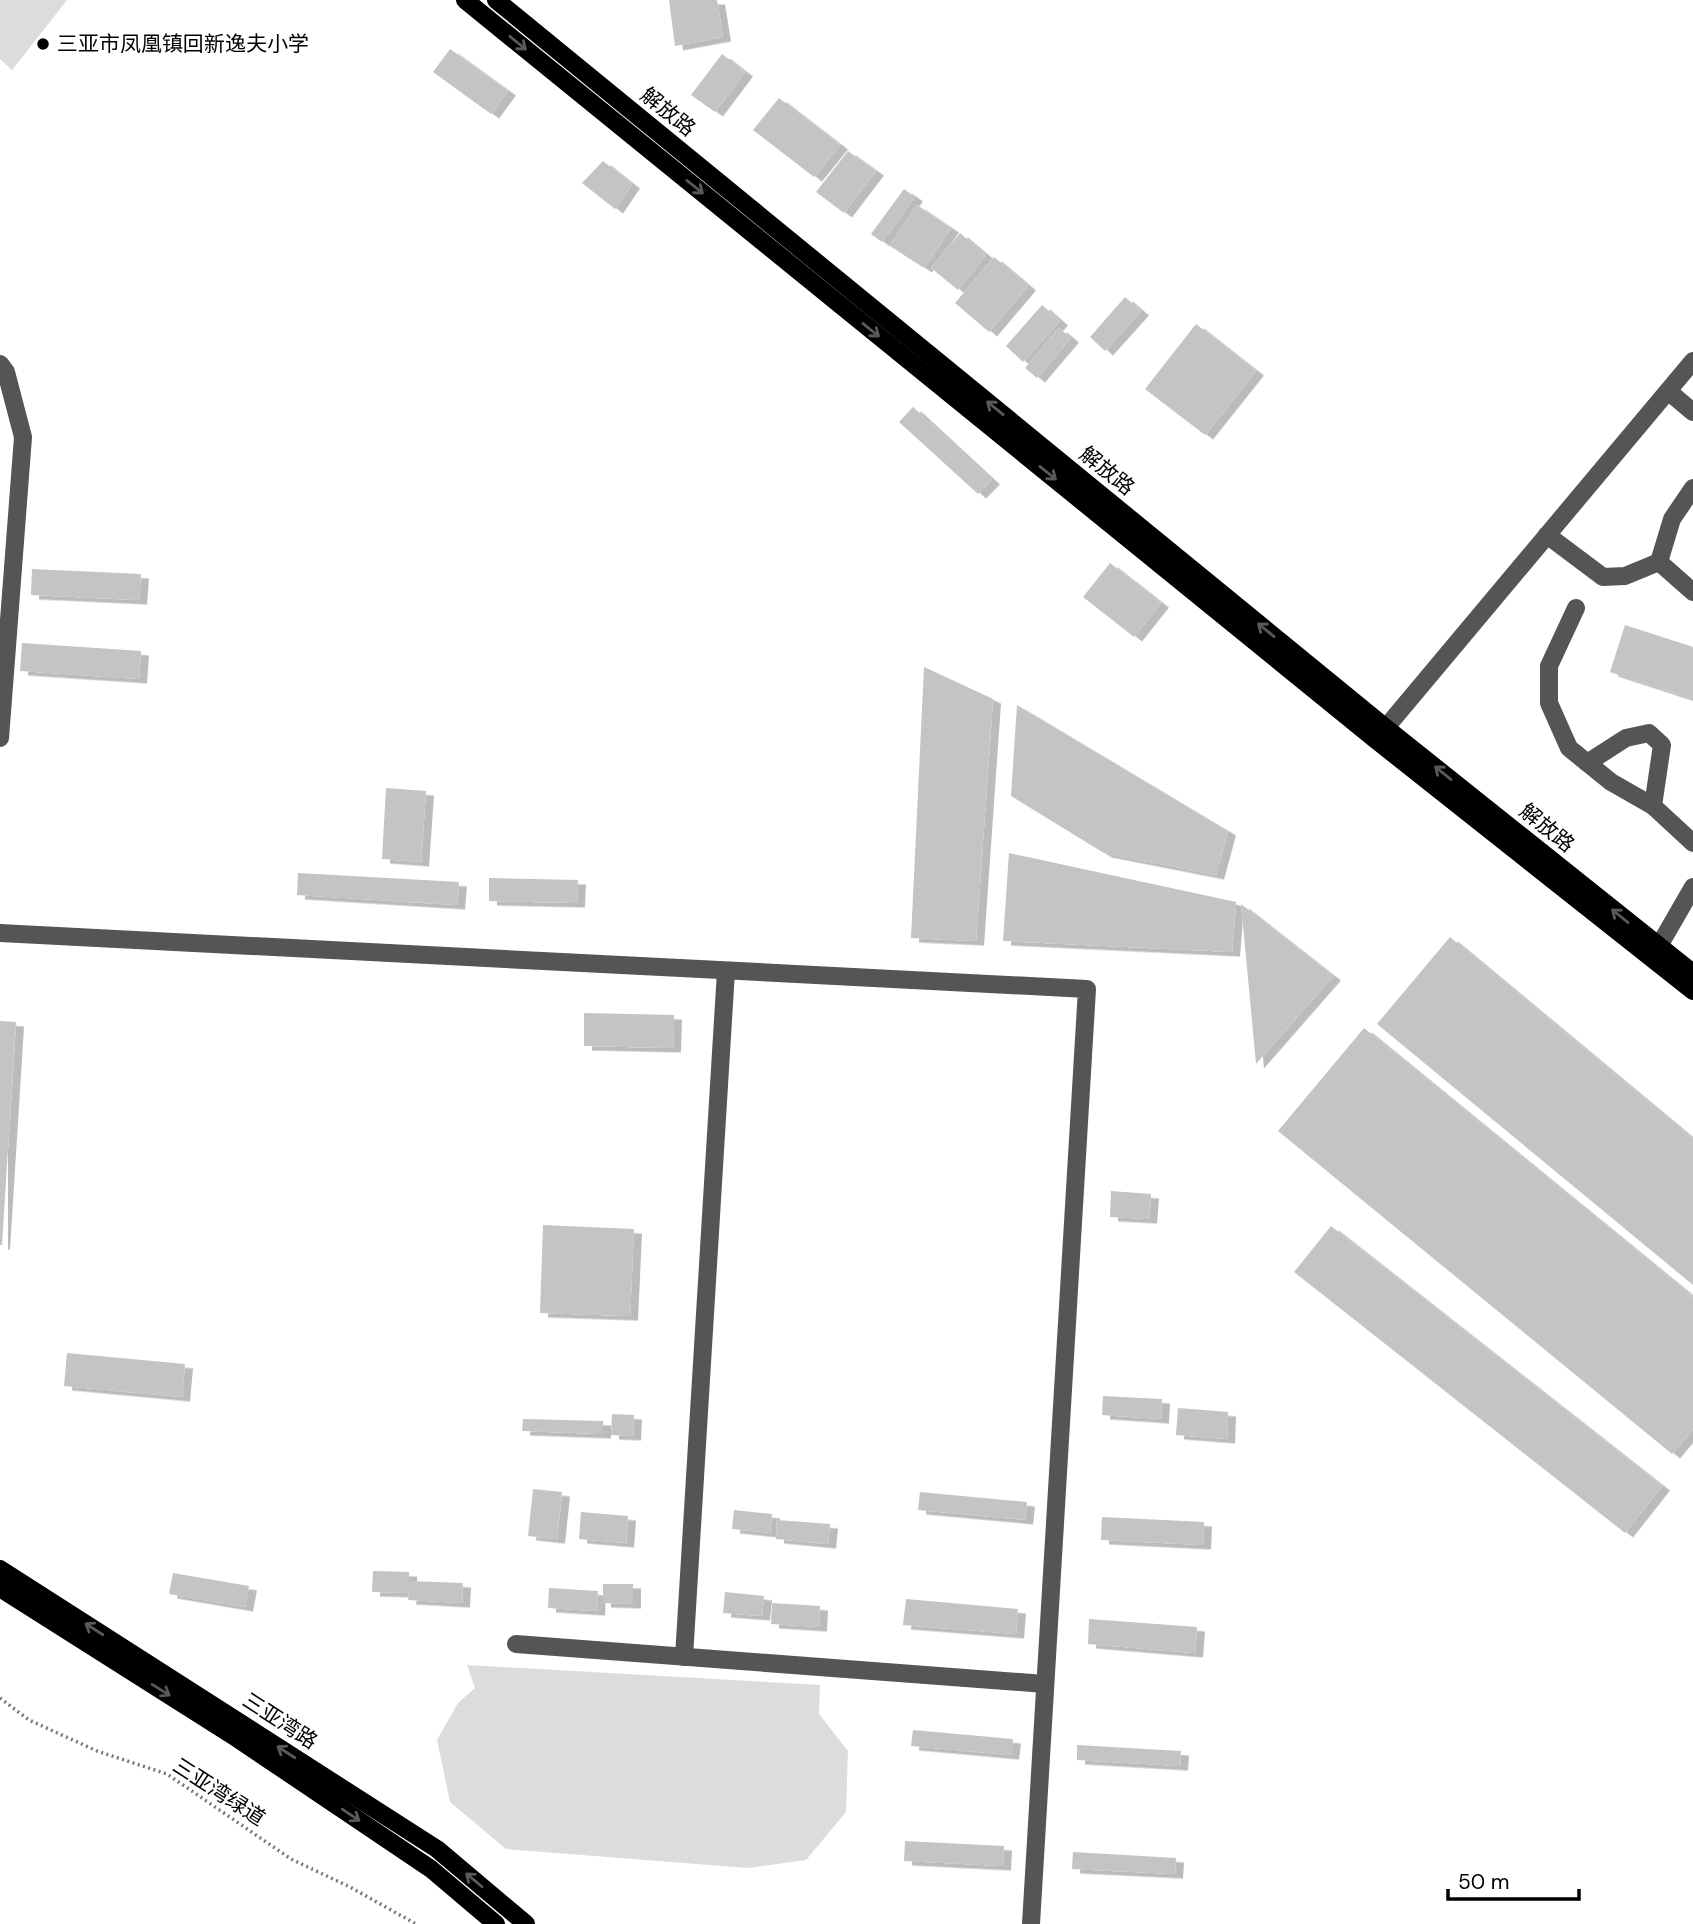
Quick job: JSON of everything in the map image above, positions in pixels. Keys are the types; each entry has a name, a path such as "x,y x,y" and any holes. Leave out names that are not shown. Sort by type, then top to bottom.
{"main road":[{"path":"465,0 1381,734 1693,991"},
{"name":"解放路","path":"496,0 1381,734 1692,970"},
{"name":"三亚湾路","path":"0,1569 437,1849 526,1924"},
{"name":"三亚湾路","path":"0,1588 227,1732 431,1869 496,1924"}],"street":[{"path":"1381,734 1693,361"},
{"path":"0,364 6,372 23,437 0,738"},
{"path":"1668,391 1693,412"},
{"path":"1659,562 1672,519 1693,488"},
{"path":"1547,535 1603,577 1625,576 1659,562"},
{"path":"1659,562 1693,592"},
{"path":"1576,608 1549,666 1549,704 1569,748 1611,782 1653,806 1693,844"},
{"path":"1587,763 1626,738 1649,733 1662,746 1653,806"},
{"path":"1659,946 1693,887"},
{"path":"0,933 1087,989 1031,1924"},
{"path":"684,1657 726,971"},
{"path":"516,1644 1045,1684"}],"path":[{"name":"三亚湾绿道","path":"0,1698 29,1720 97,1751 167,1774 291,1859 350,1887 416,1924"}],"shaded area":[{"path":"0,0 67,0 12,70 0,59"},
{"path":"467,1665 820,1685 819,1714 848,1751 846,1812 806,1860 748,1868 506,1849 450,1802 437,1740 458,1703 475,1688"}],"building":[{"path":"669,0 717,0 723,37 675,46"},
{"path":"450,49 508,91 491,114 433,72"},
{"path":"722,54 745,72 715,112 691,95"},
{"path":"779,98 840,145 814,177 753,130"},
{"path":"848,151 876,171 844,213 816,192"},
{"path":"603,161 632,184 615,209 582,183"},
{"path":"904,189 915,197 882,242 871,234"},
{"path":"917,205 951,228 924,268 890,246"},
{"path":"960,233 986,255 958,290 931,268"},
{"path":"994,257 1028,286 989,332 955,303"},
{"path":"1125,297 1141,311 1105,351 1090,337"},
{"path":"1042,305 1060,321 1023,362 1006,346"},
{"path":"1196,324 1256,371 1205,435 1145,389"},
{"path":"1059,328 1071,338 1037,378 1025,368"},
{"path":"913,407 992,480 978,494 899,422"},
{"path":"1110,563 1161,603 1134,637 1083,597"},
{"path":"32,569 141,574 139,600 31,595"},
{"path":"1625,625 1693,647 1693,699 1610,672"},
{"path":"22,643 141,651 139,679 20,671"},
{"path":"924,667 993,699 976,941 911,938"},
{"path":"1017,705 1228,831 1216,875 1104,853 1011,796"},
{"path":"386,788 426,791 421,862 382,859"},
{"path":"1009,853 1236,902 1232,952 1003,941"},
{"path":"298,873 459,882 457,905 297,895"},
{"path":"489,878 578,880 577,903 489,901"},
{"path":"1241,904 1333,976 1256,1064"},
{"path":"1450,937 1693,1139 1693,1285 1377,1024"},
{"path":"584,1013 674,1015 673,1048 584,1046"},
{"path":"0,1021 16,1022 2,1245 0,1245"},
{"path":"1364,1028 1693,1297 1693,1429 1672,1454 1278,1131"},
{"path":"1111,1191 1151,1194 1149,1219 1110,1217"},
{"path":"543,1225 634,1229 630,1316 540,1313"},
{"path":"1331,1226 1662,1486 1625,1533 1294,1272"},
{"path":"67,1353 185,1364 182,1397 64,1386"},
{"path":"1103,1396 1162,1399 1161,1419 1102,1415"},
{"path":"1178,1408 1228,1412 1227,1439 1176,1435"},
{"path":"612,1414 634,1415 633,1436 611,1435"},
{"path":"523,1419 603,1421 603,1434 522,1431"},
{"path":"533,1489 562,1492 557,1539 528,1536"},
{"path":"920,1492 1027,1502 1025,1520 918,1510"},
{"path":"734,1510 772,1514 770,1533 732,1529"},
{"path":"581,1512 628,1516 626,1543 579,1539"},
{"path":"1102,1517 1204,1522 1203,1545 1101,1540"},
{"path":"777,1520 830,1524 828,1544 776,1539"},
{"path":"373,1571 409,1572 409,1581 463,1583 462,1603 408,1600 409,1593 372,1592"},
{"path":"173,1573 249,1586 245,1607 169,1594"},
{"path":"603,1584 633,1584 633,1604 603,1603"},
{"path":"549,1588 598,1591 597,1611 548,1608"},
{"path":"725,1592 764,1596 762,1616 723,1613"},
{"path":"906,1599 1018,1609 1016,1634 903,1625"},
{"path":"772,1603 820,1606 819,1627 771,1624"},
{"path":"1089,1619 1197,1627 1195,1653 1088,1644"},
{"path":"913,1730 1013,1739 1011,1755 911,1746"},
{"path":"1077,1745 1181,1751 1180,1766 1077,1760"},
{"path":"905,1841 1004,1846 1003,1866 904,1861"},
{"path":"1073,1852 1176,1858 1175,1874 1072,1869"}],"place":[{"name":"三亚市凤凰镇回新逸夫小学","path":"43,44"}]}
